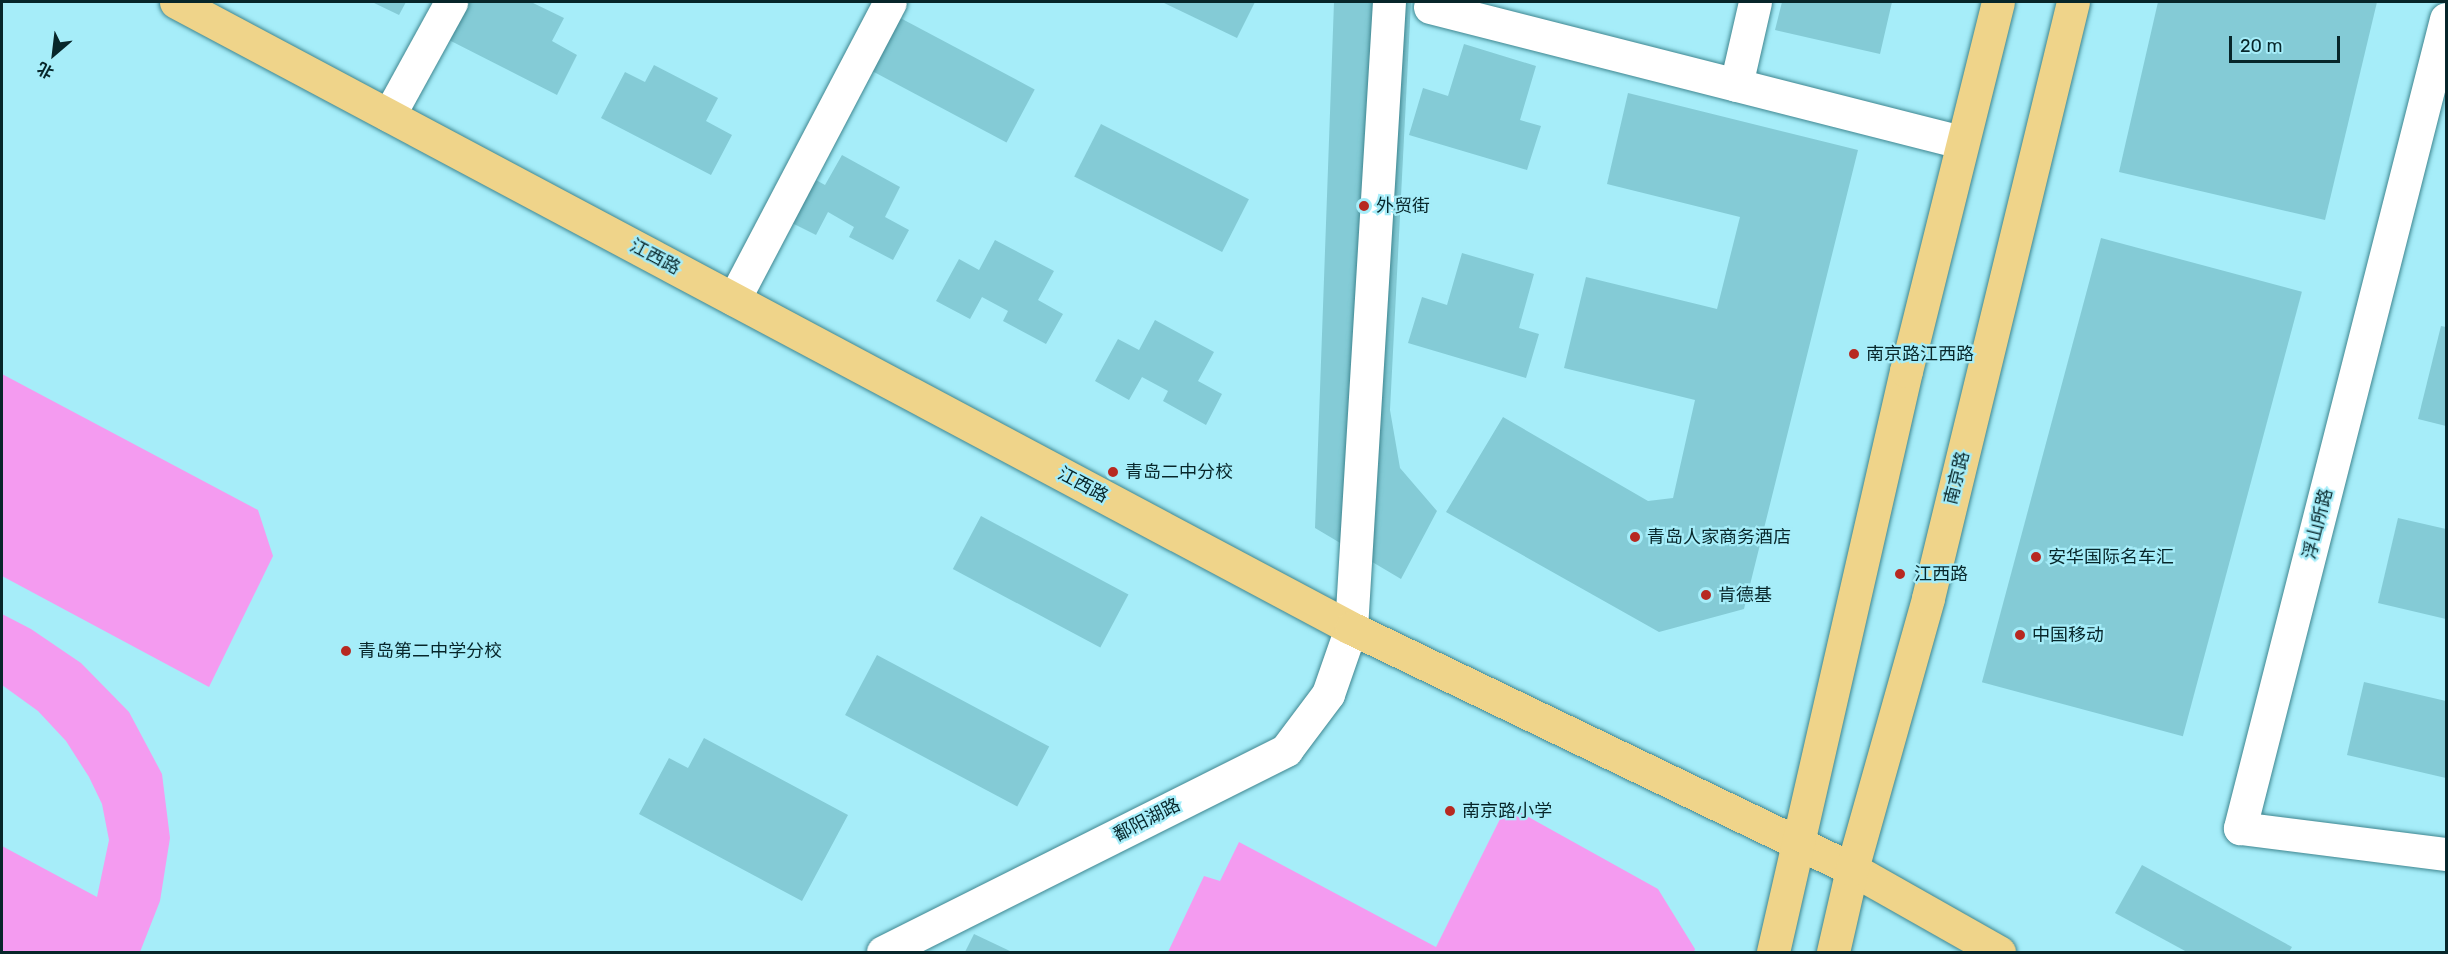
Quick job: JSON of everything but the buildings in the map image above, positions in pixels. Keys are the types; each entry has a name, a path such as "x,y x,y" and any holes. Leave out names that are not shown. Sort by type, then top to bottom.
{"main road":[{"name":"江西路","path":"176,2 1351,628 1852,868 1999,952"},
{"path":"1773,952 1800,844 1906,371 1961,142 1998,2"},
{"name":"南京路","path":"1833,952 1852,868 1928,598 2073,2"}],"street":[{"path":"389,115 451,2"},
{"path":"734,299 890,2"},
{"path":"1351,628 1389,2"},
{"path":"1736,85 1755,2"},
{"path":"1430,7 1961,142"},
{"name":"浮山所路","path":"2446,19 2240,828 2446,854"},
{"name":"鄱阳湖路","path":"884,952 1286,750 1328,694 1351,628"}],"shaded area":[{"path":"2,374 258,510 273,556 209,687 2,576"},
{"path":"2,614 31,629 81,663 129,712 162,774 170,838 160,901 140,952 2,952 2,846 97,897 109,840 102,804 89,777 66,741 38,711 2,685"},
{"path":"1507,805 1658,889 1695,949 1694,952 1168,952 1204,876 1220,881 1239,842 1436,947"}],"place":[{"name":"外贸街","path":"1364,206"},
{"name":"南京路江西路","path":"1854,354"},
{"name":"青岛二中分校","path":"1113,472"},
{"name":"青岛人家商务酒店","path":"1635,537"},
{"name":"安华国际名车汇","path":"2036,557"},
{"name":"江西路","path":"1900,574"},
{"name":"肯德基","path":"1706,595"},
{"name":"中国移动","path":"2020,635"},
{"name":"青岛第二中学分校","path":"346,651"},
{"name":"南京路小学","path":"1450,811"}]}
